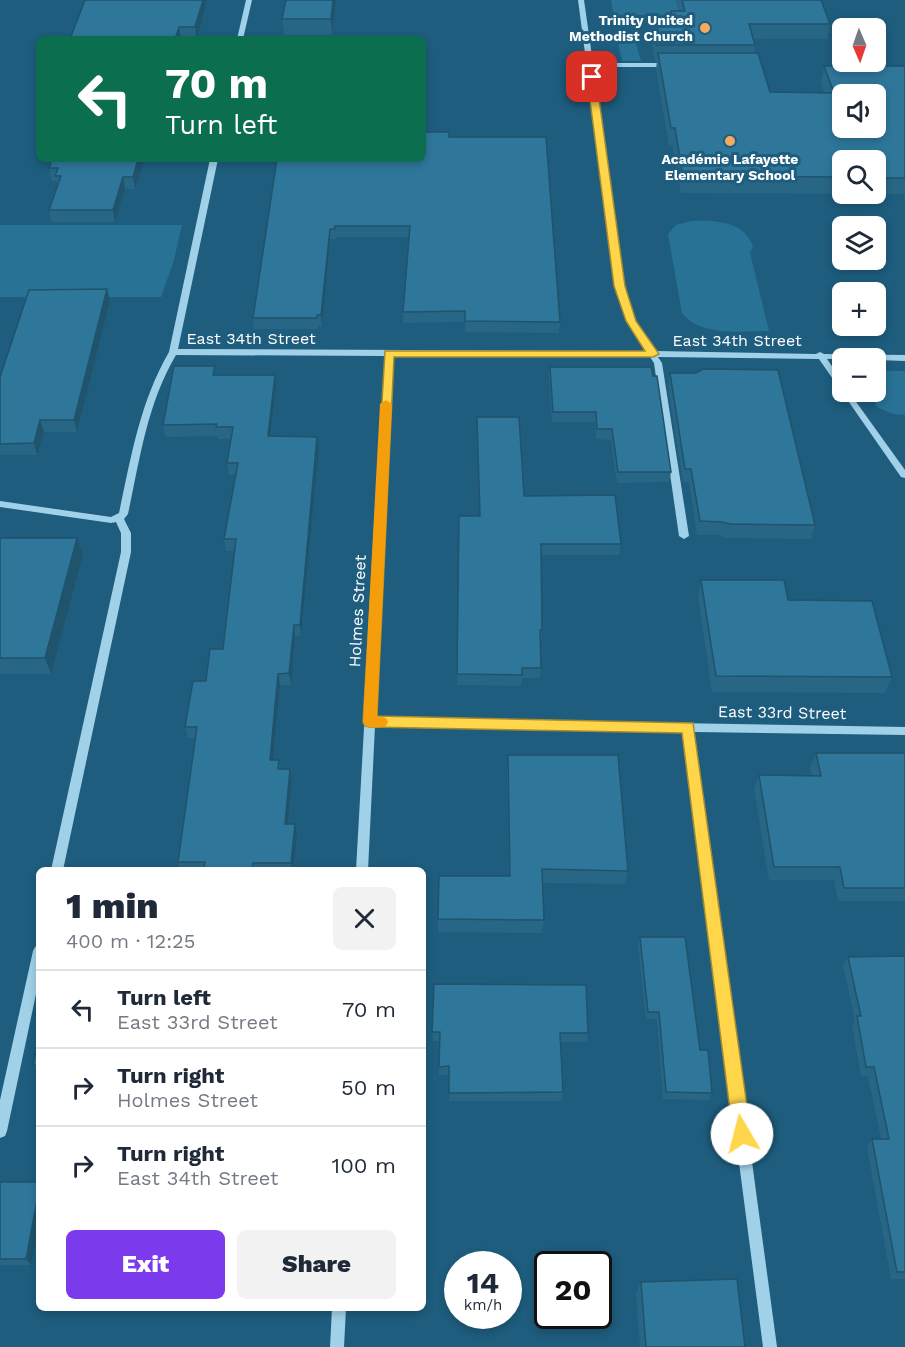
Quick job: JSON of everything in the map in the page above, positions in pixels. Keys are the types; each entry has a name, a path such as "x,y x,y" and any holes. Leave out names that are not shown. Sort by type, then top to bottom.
{"street":[{"path":"241,36 249,0"},
{"path":"581,0 620,286 631,321 658,363 684,536"},
{"path":"590,64 674,64"},
{"path":"0,504 111,520 123,514 151,395 160,373 173,352 213,162"},
{"name":"East 34th Street","path":"173,352 653,354 905,358"},
{"name":"Holmes Street","path":"362,867 389,353"},
{"path":"820,356 832,373"},
{"path":"853,402 904,474 905,486"},
{"path":"58,867 126,552 126,533 119,518"},
{"name":"East 33rd Street","path":"370,722 905,731"},
{"path":"688,727 770,1347"},
{"path":"0,1131 36,965"},
{"path":"338,1347 339,1311"}],"shaded area":[{"path":"611,0 676,0 682,23 615,23"},
{"path":"616,32 633,33 641,61 622,61"},
{"path":"691,221 727,224 743,231 749,238 753,246 750,253 769,331 735,332 711,329 690,321 682,313 668,234 676,225"},
{"path":"0,225 182,225 174,260 161,297 0,297"},
{"path":"886,371 905,371 905,415 893,414 877,407 875,402 886,402"}],"building":[{"path":"85,0 203,0 195,27 179,27 176,36 71,36"},
{"path":"286,0 333,0 331,19 282,19"},
{"path":"682,0 821,0 830,24 749,24 755,45 657,45 652,17 672,17 671,11 685,11"},
{"path":"658,53 758,53 770,92 832,93 832,138 886,138 886,84 832,84 832,88 824,66 832,66 832,72 886,72 886,66 905,66 905,178 886,178 886,150 832,150 832,177 683,176 675,128 671,128"},
{"path":"426,132 449,132 449,137 546,137 560,322 465,321 465,311 403,312 410,226 335,226 335,229 330,229 321,315 317,315 317,318 253,318 277,162 426,162"},
{"path":"51,162 137,162 133,177 123,177 113,210 49,210 61,176 55,176 58,168 49,168"},
{"path":"107,289 74,420 40,420 34,443 0,444 0,377 29,290"},
{"path":"174,366 215,366 213,375 275,375 268,436 317,437 300,625 294,625 289,673 278,674 270,760 279,760 278,769 290,769 285,824 295,824 291,863 253,863 252,867 204,867 205,862 178,862 197,727 185,727 193,681 206,681 210,649 223,649 236,539 224,539 238,463 227,463 233,427 216,427 217,424 163,425"},
{"path":"550,367 651,367 653,376 657,376 671,472 618,472 612,429 597,429 596,412 553,412"},
{"path":"703,369 778,370 815,525 730,524 700,521 691,469 685,469 670,373 696,373"},
{"path":"477,417 519,417 524,496 615,495 621,544 541,544 541,668 522,668 522,675 457,674 459,516 480,516"},
{"path":"0,538 77,538 45,658 0,658"},
{"path":"701,580 784,580 788,600 872,601 892,677 716,676"},
{"path":"816,753 905,753 905,888 844,888 840,867 774,867 759,775 821,776"},
{"path":"508,755 618,755 628,871 542,869 544,920 438,919 439,876 510,876"},
{"path":"640,937 685,937 700,1050 708,1050 712,1093 666,1092 659,1012 648,1012"},
{"path":"905,956 905,1272 897,1272 872,1139 889,1139 874,1067 866,1067 857,1016 861,1016 848,957"},
{"path":"434,984 586,985 588,1033 560,1033 563,1092 449,1093 449,1066 439,1067 440,1032 432,1032"},
{"path":"0,1182 36,1182 36,1206 26,1259 0,1259"},
{"path":"737,1279 745,1347 646,1347 641,1282"}],"slow traffic":[{"path":"381,722 370,722 386,404"}],"place":[{"name":"Trinity United Methodist Church","path":"705,28"},
{"name":"Académie Lafayette Elementary School","path":"730,141"}],"route":[{"path":"592,77 620,286 631,321 653,354 389,353 370,722 688,727 742,1134"}]}
